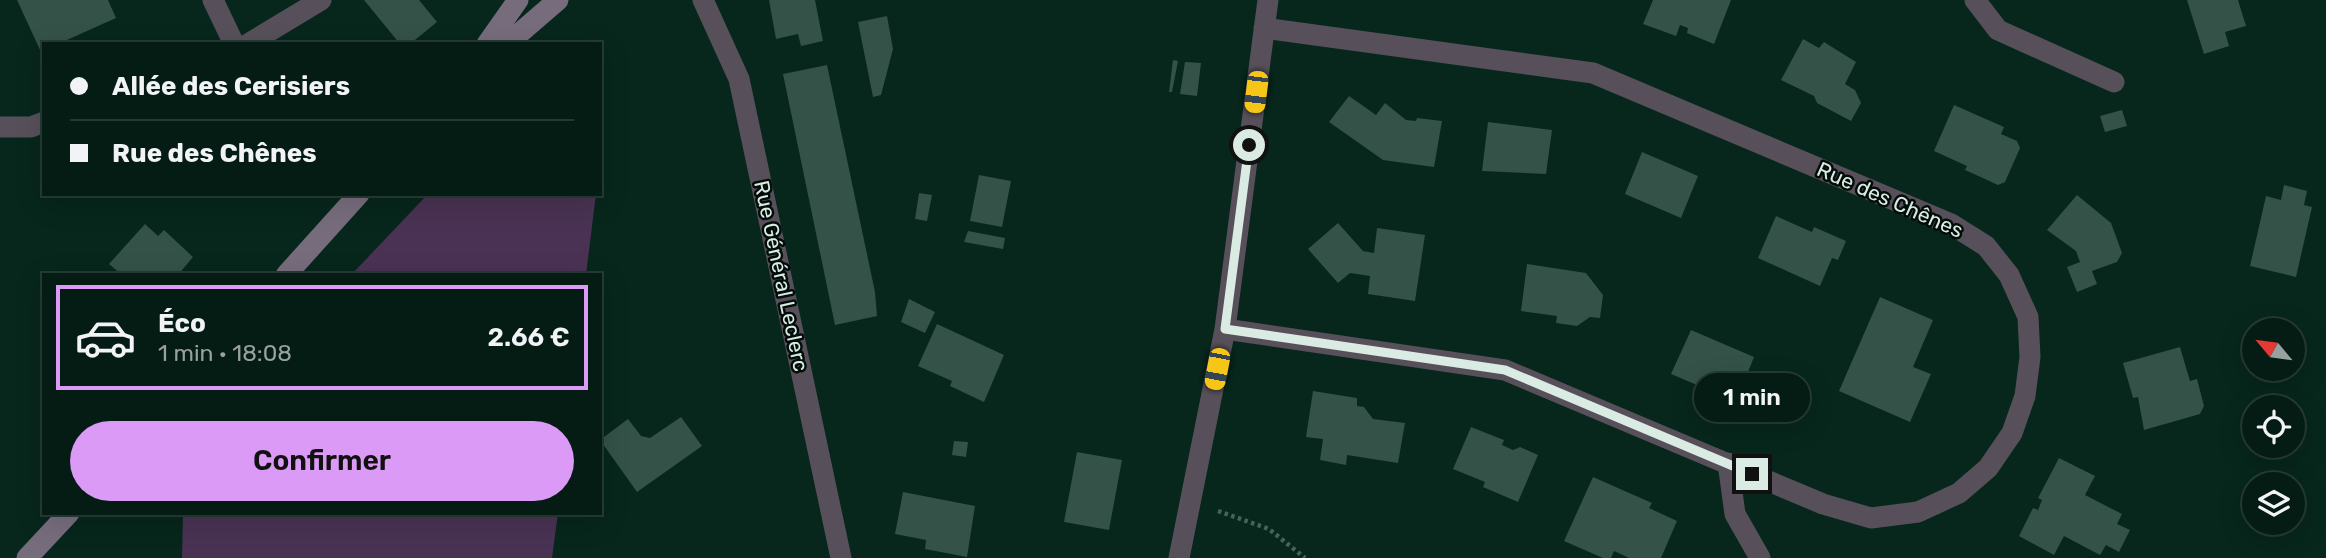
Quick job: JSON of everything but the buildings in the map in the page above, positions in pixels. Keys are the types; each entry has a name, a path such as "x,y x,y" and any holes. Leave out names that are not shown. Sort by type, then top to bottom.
{"main road":[{"path":"488,42 518,0"},
{"path":"509,42 558,0"},
{"path":"288,273 357,196"},
{"path":"27,558 67,515"}],"street":[{"path":"213,0 233,42"},
{"path":"251,42 321,0"},
{"name":"Rue Général Leclerc","path":"703,0 739,79 841,558"},
{"path":"1179,558 1225,329 1268,0"},
{"path":"1975,0 1998,30 2113,82"},
{"name":"Rue des Chênes","path":"1225,329 1505,370 1823,504 1871,518 1918,512 1959,493 1988,468 2012,433 2025,396 2030,357 2028,317 2010,275 1986,246 1951,225 1593,73 1264,28"},
{"path":"0,127 31,127 42,123"},
{"path":"1728,463 1735,514 1760,558"}],"path":[{"path":"1191,502 1269,529 1305,558"}],"shaded area":[{"path":"426,196 596,196 586,273 353,273"},
{"path":"183,515 558,515 552,558 182,558"}],"route":[{"path":"1249,145 1225,329 1505,370 1752,474"}]}
